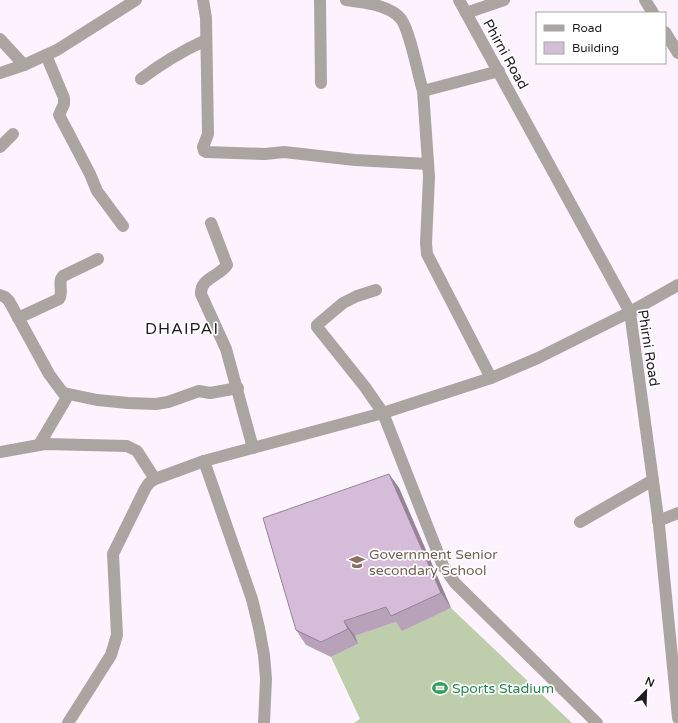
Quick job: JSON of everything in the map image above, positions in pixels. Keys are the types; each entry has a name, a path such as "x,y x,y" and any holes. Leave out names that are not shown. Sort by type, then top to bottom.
{"street":[{"path":"0,73 24,65 57,50 136,0"},
{"path":"203,0 206,18 208,134 203,148 204,151 236,154 265,154 284,152 355,160 428,164"},
{"path":"320,0 321,83"},
{"path":"346,0 372,4 390,11 400,19 406,29 423,91 429,177 426,243 427,254 491,378"},
{"name":"Phirni Road","path":"459,0 630,312 658,521 678,718"},
{"path":"466,13 504,0"},
{"path":"645,0 652,12"},
{"path":"666,34 678,53"},
{"path":"0,39 24,65"},
{"path":"142,78 166,60 206,40"},
{"path":"46,55 64,98 64,104 59,115 90,174 97,191 124,226"},
{"path":"423,91 499,71"},
{"path":"0,147 13,134"},
{"path":"211,223 227,265 223,270 209,278 201,291 201,294 226,349 238,388 253,448"},
{"path":"18,318 59,299 61,293 60,281 63,276 98,259"},
{"path":"68,723 111,655 116,644 117,635 113,554 149,483 155,479 204,461 384,413 491,378 538,358 630,312 678,285"},
{"path":"376,290 357,296 343,303 317,326 384,413 443,566 455,583 597,723"},
{"path":"1,294 8,301 49,374 64,393 66,399 40,445"},
{"path":"64,393 97,400 156,404 168,402 199,391 210,393 238,388"},
{"path":"0,452 40,445 127,446 137,451 155,479"},
{"path":"204,461 252,599 259,628 264,655 266,679 264,723"},
{"path":"580,522 653,480"},
{"path":"658,521 678,514"}],"green space":[{"name":"Sports Stadium","path":"451,608 572,723 354,723 360,719 331,657 358,644 355,636 396,622 402,630"}],"building":[{"name":"Government Senior secondary School","path":"389,474 441,593 391,616 386,607 344,621 348,629 321,642 296,630 263,518"}],"place":[{"name":"Government Senior secondary School","path":"357,562"},
{"name":"Sports Stadium","path":"440,688"}],"district":[{"name":"DHAIPAI","path":"182,328"}]}
